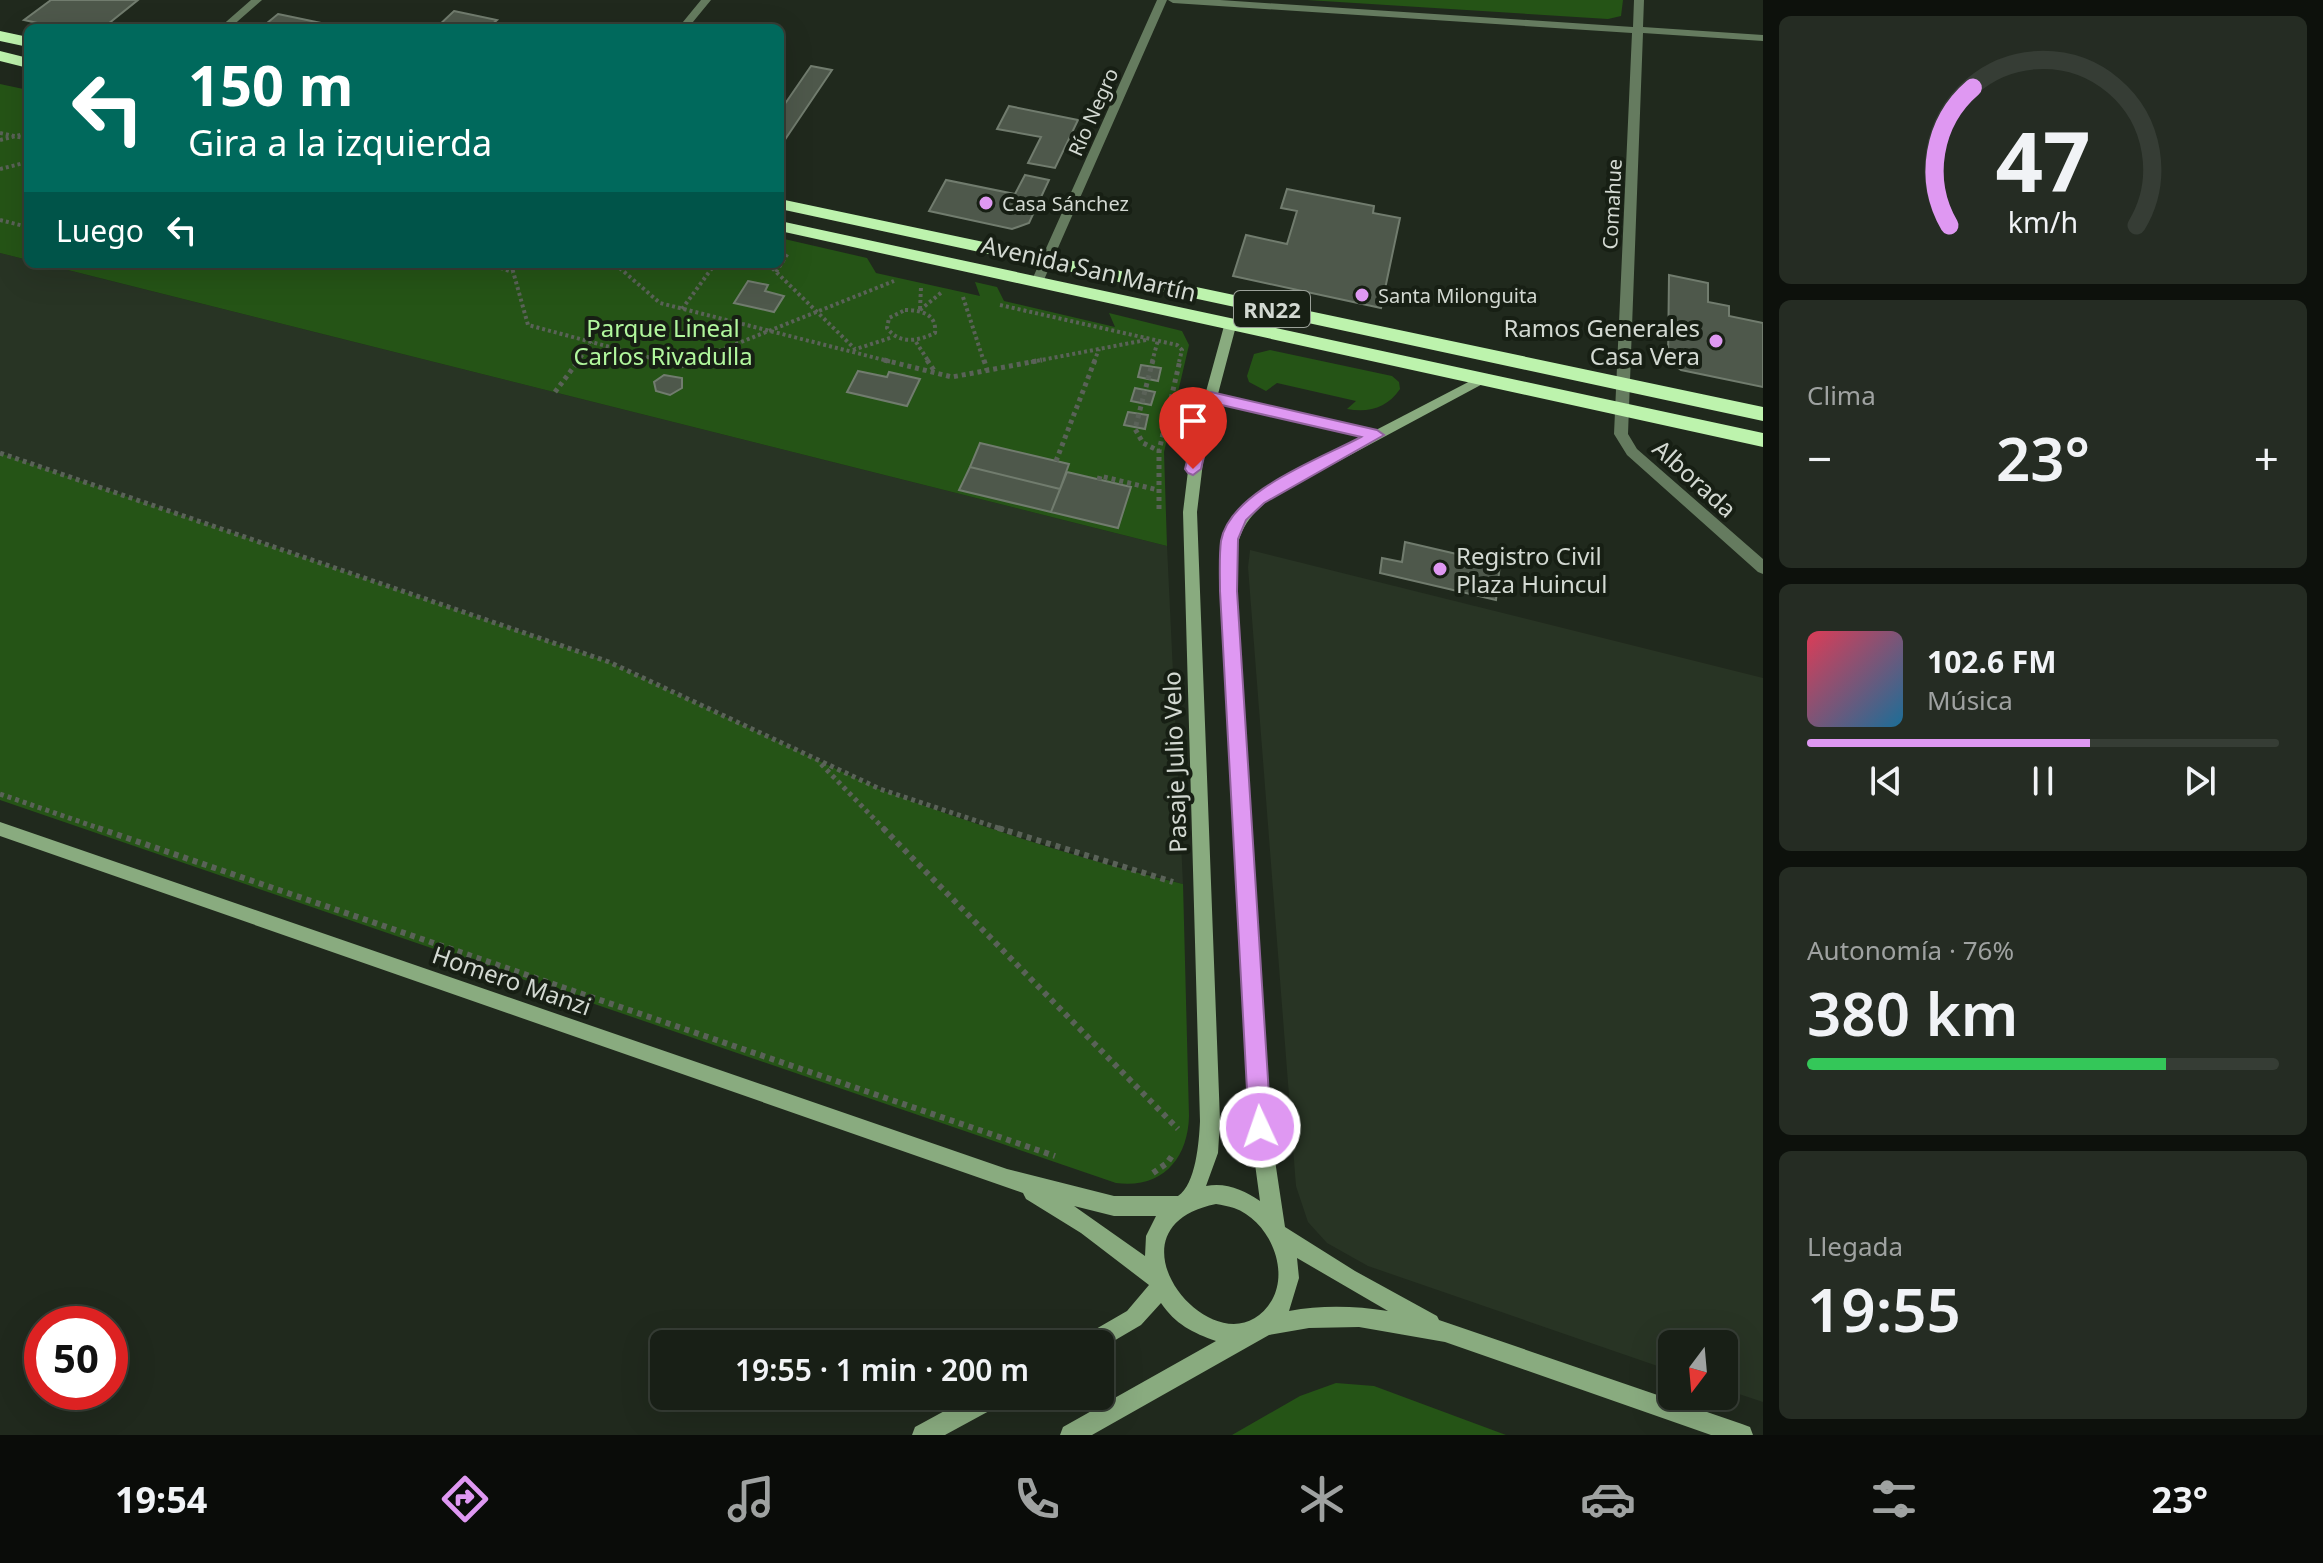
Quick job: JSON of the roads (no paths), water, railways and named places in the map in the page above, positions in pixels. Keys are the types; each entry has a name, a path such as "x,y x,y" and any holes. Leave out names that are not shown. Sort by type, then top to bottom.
{"highway":[{"path":"0,36 24,41"},
{"path":"0,56 24,62"},
{"name":"Avenida San Martín","path":"784,205 1763,414"},
{"name":"Avenida San Martín","path":"784,227 1763,440"}],"main road":[{"name":"Pasaje Julio Velo","path":"1185,1202 1208,1153 1210,1121 1190,512 1193,469 1230,326"},
{"path":"1071,1435 1260,1329 1278,1314 1290,1285 1290,1268 1276,1231 1260,1127 1228,591 1228,550 1239,517 1258,499 1483,380"},
{"path":"1211,397 1377,435"},
{"name":"Homero Manzi","path":"2,834 1007,1179 1114,1206 1185,1202"},
{"name":"Homero Manzi","path":"1007,1179 1088,1226 1160,1283"},
{"path":"1445,1331 1359,1317 1309,1318 1238,1336 1204,1330 1176,1309 1160,1283 1155,1262 1159,1230 1167,1216 1185,1202 1223,1196 1240,1200 1255,1209 1276,1231 1348,1278 1445,1331 1742,1435"},
{"path":"1113,1330 1134,1318 1160,1283"},
{"path":"923,1435 969,1410"}],"street":[{"path":"229,24 257,0"},
{"path":"686,24 706,0"},
{"name":"Río Negro","path":"1037,282 1162,0"},
{"path":"1173,0 1763,38"},
{"name":"Comahue","path":"1621,409 1639,0"},
{"name":"Alborada","path":"1621,409 1621,434 1632,452 1763,568"}],"place":[{"name":"Casa Sánchez","path":"986,203"},
{"name":"Santa Milonguita","path":"1362,295"},
{"name":"Ramos Generales Casa Vera","path":"1716,341"},
{"name":"Registro Civil Plaza Huincul","path":"1440,569"}],"park label":[{"name":"Parque Lineal Carlos Rivadulla","path":"663,341"}]}
